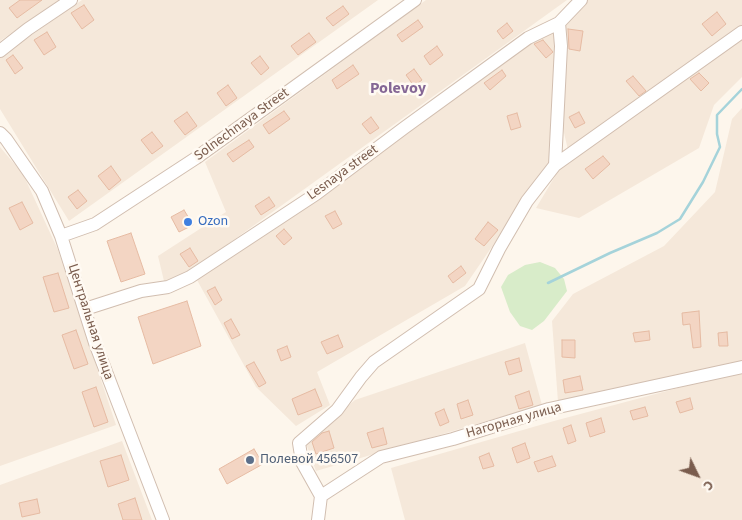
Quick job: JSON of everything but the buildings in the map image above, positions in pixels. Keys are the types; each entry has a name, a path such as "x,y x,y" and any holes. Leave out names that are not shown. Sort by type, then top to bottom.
{"street":[{"path":"0,50 72,0"},
{"name":"Solnechnaya Street","path":"61,236 95,224 196,158 416,0"},
{"name":"Lesnaya street","path":"85,309 141,291 168,287 190,277 316,194 528,38 559,23 581,0"},
{"path":"555,164 561,46 559,23"},
{"path":"318,520 321,496 302,462 299,443 337,410 374,362 479,289 499,249 527,201 555,164 742,32"},
{"name":"Центральная улица","path":"0,133 42,191 61,236 95,344 163,520"},
{"name":"Нагорная улица","path":"321,496 381,457 453,439 549,409 742,367"}],"shaded area":[{"path":"0,0 59,0 0,41"},
{"path":"82,0 378,0 69,221 0,109 0,57"},
{"path":"426,0 567,0 185,275 164,281 158,256 226,212 205,162"},
{"path":"587,0 742,0 742,26 568,150 561,120 563,26"},
{"path":"556,33 552,159 465,286 317,372 330,405 296,426 256,387 197,280 542,34"},
{"path":"742,38 742,77 714,105 699,148 579,218 536,208 560,168"},
{"path":"742,108 742,361 558,402 552,321 573,294 664,246 715,192 732,119"},
{"path":"0,147 23,174 58,250 116,425 0,466"},
{"path":"525,343 542,405 316,471 305,441 355,400"},
{"path":"742,371 742,520 405,520 391,468 554,421"},
{"path":"122,441 152,520 0,520 0,485"}],"green space":[{"path":"540,262 555,268 564,279 567,291 544,321 532,330 520,326 510,312 501,287 508,275 525,265"}],"waterway":[{"path":"548,283 657,233 680,219 703,182 720,147 717,134 717,115 742,89"}],"place":[{"name":"Ozon","path":"188,222"},
{"name":"Полевой 456507","path":"250,460"}],"district":[{"name":"Polevoy","path":"398,89"}]}
